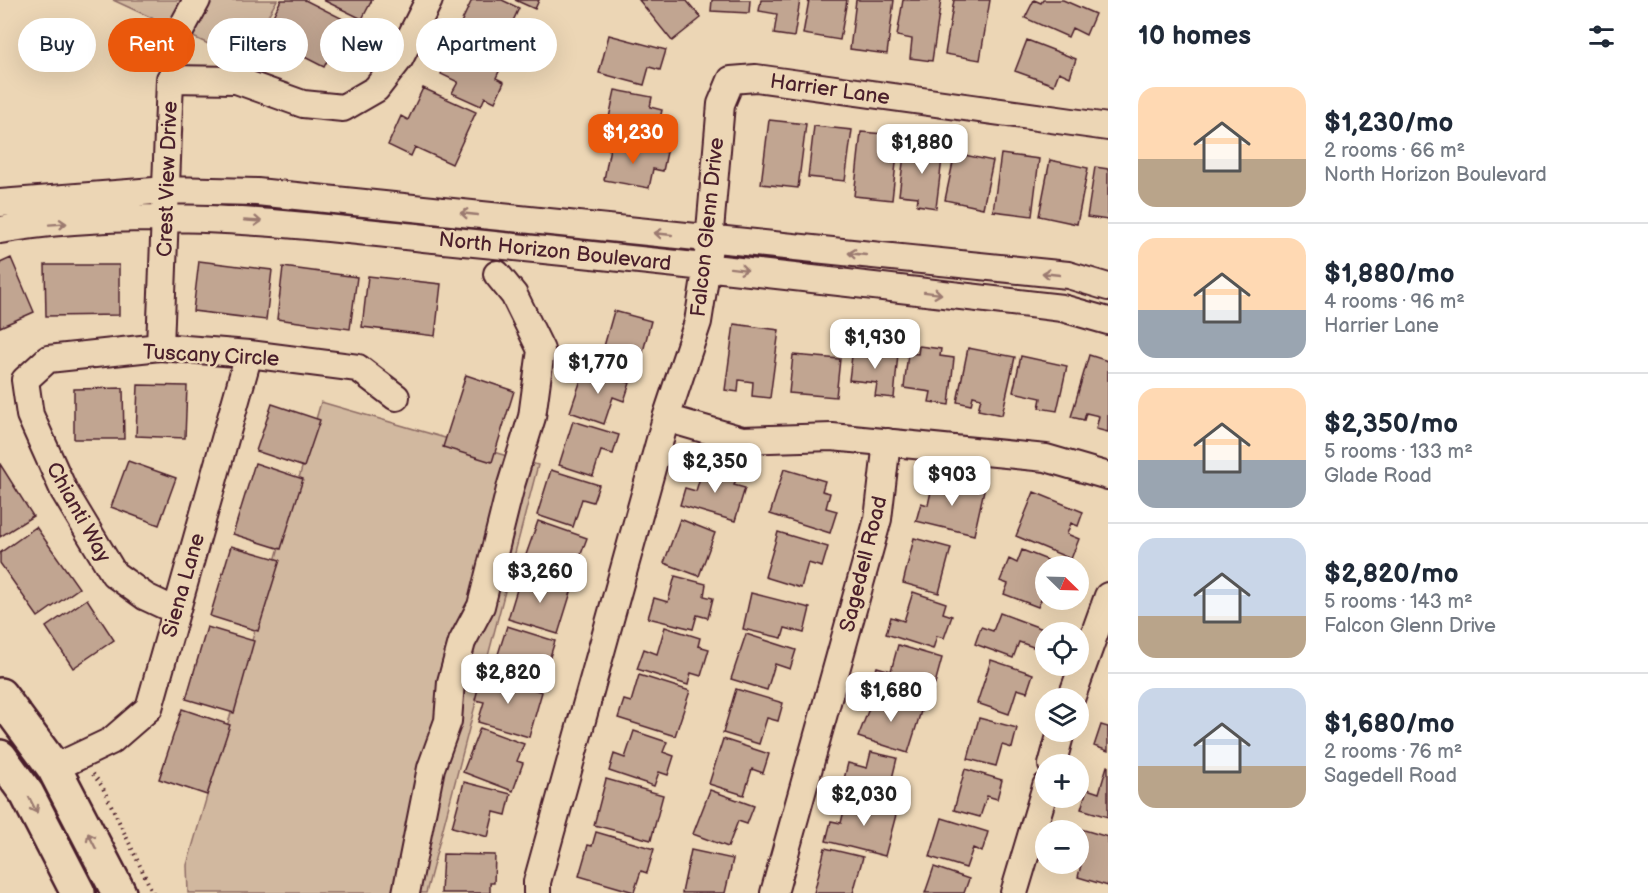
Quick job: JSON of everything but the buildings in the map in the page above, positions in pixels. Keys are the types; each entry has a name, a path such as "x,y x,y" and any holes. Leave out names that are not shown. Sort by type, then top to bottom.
{"main road":[{"path":"0,695 54,768 119,893"},
{"path":"0,757 27,794 78,893"}],"street":[{"path":"187,18 197,0"},
{"name":"Crest View Drive","path":"160,347 170,79 236,80 303,104 343,108 376,89 400,58 429,0"},
{"name":"Harrier Lane","path":"731,80 756,78 1108,125"},
{"name":"Falcon Glenn Drive","path":"537,893 537,882 666,418 698,322 706,265 721,104 731,80"},
{"name":"North Horizon Boulevard","path":"0,203 167,190 257,192 1068,275 1108,286"},
{"name":"North Horizon Boulevard","path":"0,230 166,216 269,222 706,265 1062,308 1108,321"},
{"path":"406,893 431,768 448,721 451,682 462,642 481,606 533,405 541,350 514,295 496,273"},
{"name":"Tuscany Circle","path":"25,380 48,359 160,347 249,354 358,368 396,397"},
{"name":"Siena Lane","path":"54,768 111,741 149,708 249,354"},
{"name":"Chianti Way","path":"25,380 30,415 64,491 114,574 146,597 176,610"},
{"path":"666,418 742,440 832,437 887,442 1046,458 1108,476"},
{"name":"Sagedell Road","path":"774,893 878,519 887,442"},
{"path":"1075,688 1108,596"},
{"path":"1014,893 1039,808"}],"path":[{"path":"93,774 102,786 153,893"}],"shaded area":[{"path":"113,0 277,0 267,18 207,18 207,43 195,38 195,18 152,18"},
{"path":"321,402 538,465 426,893 188,893 187,865"}]}
